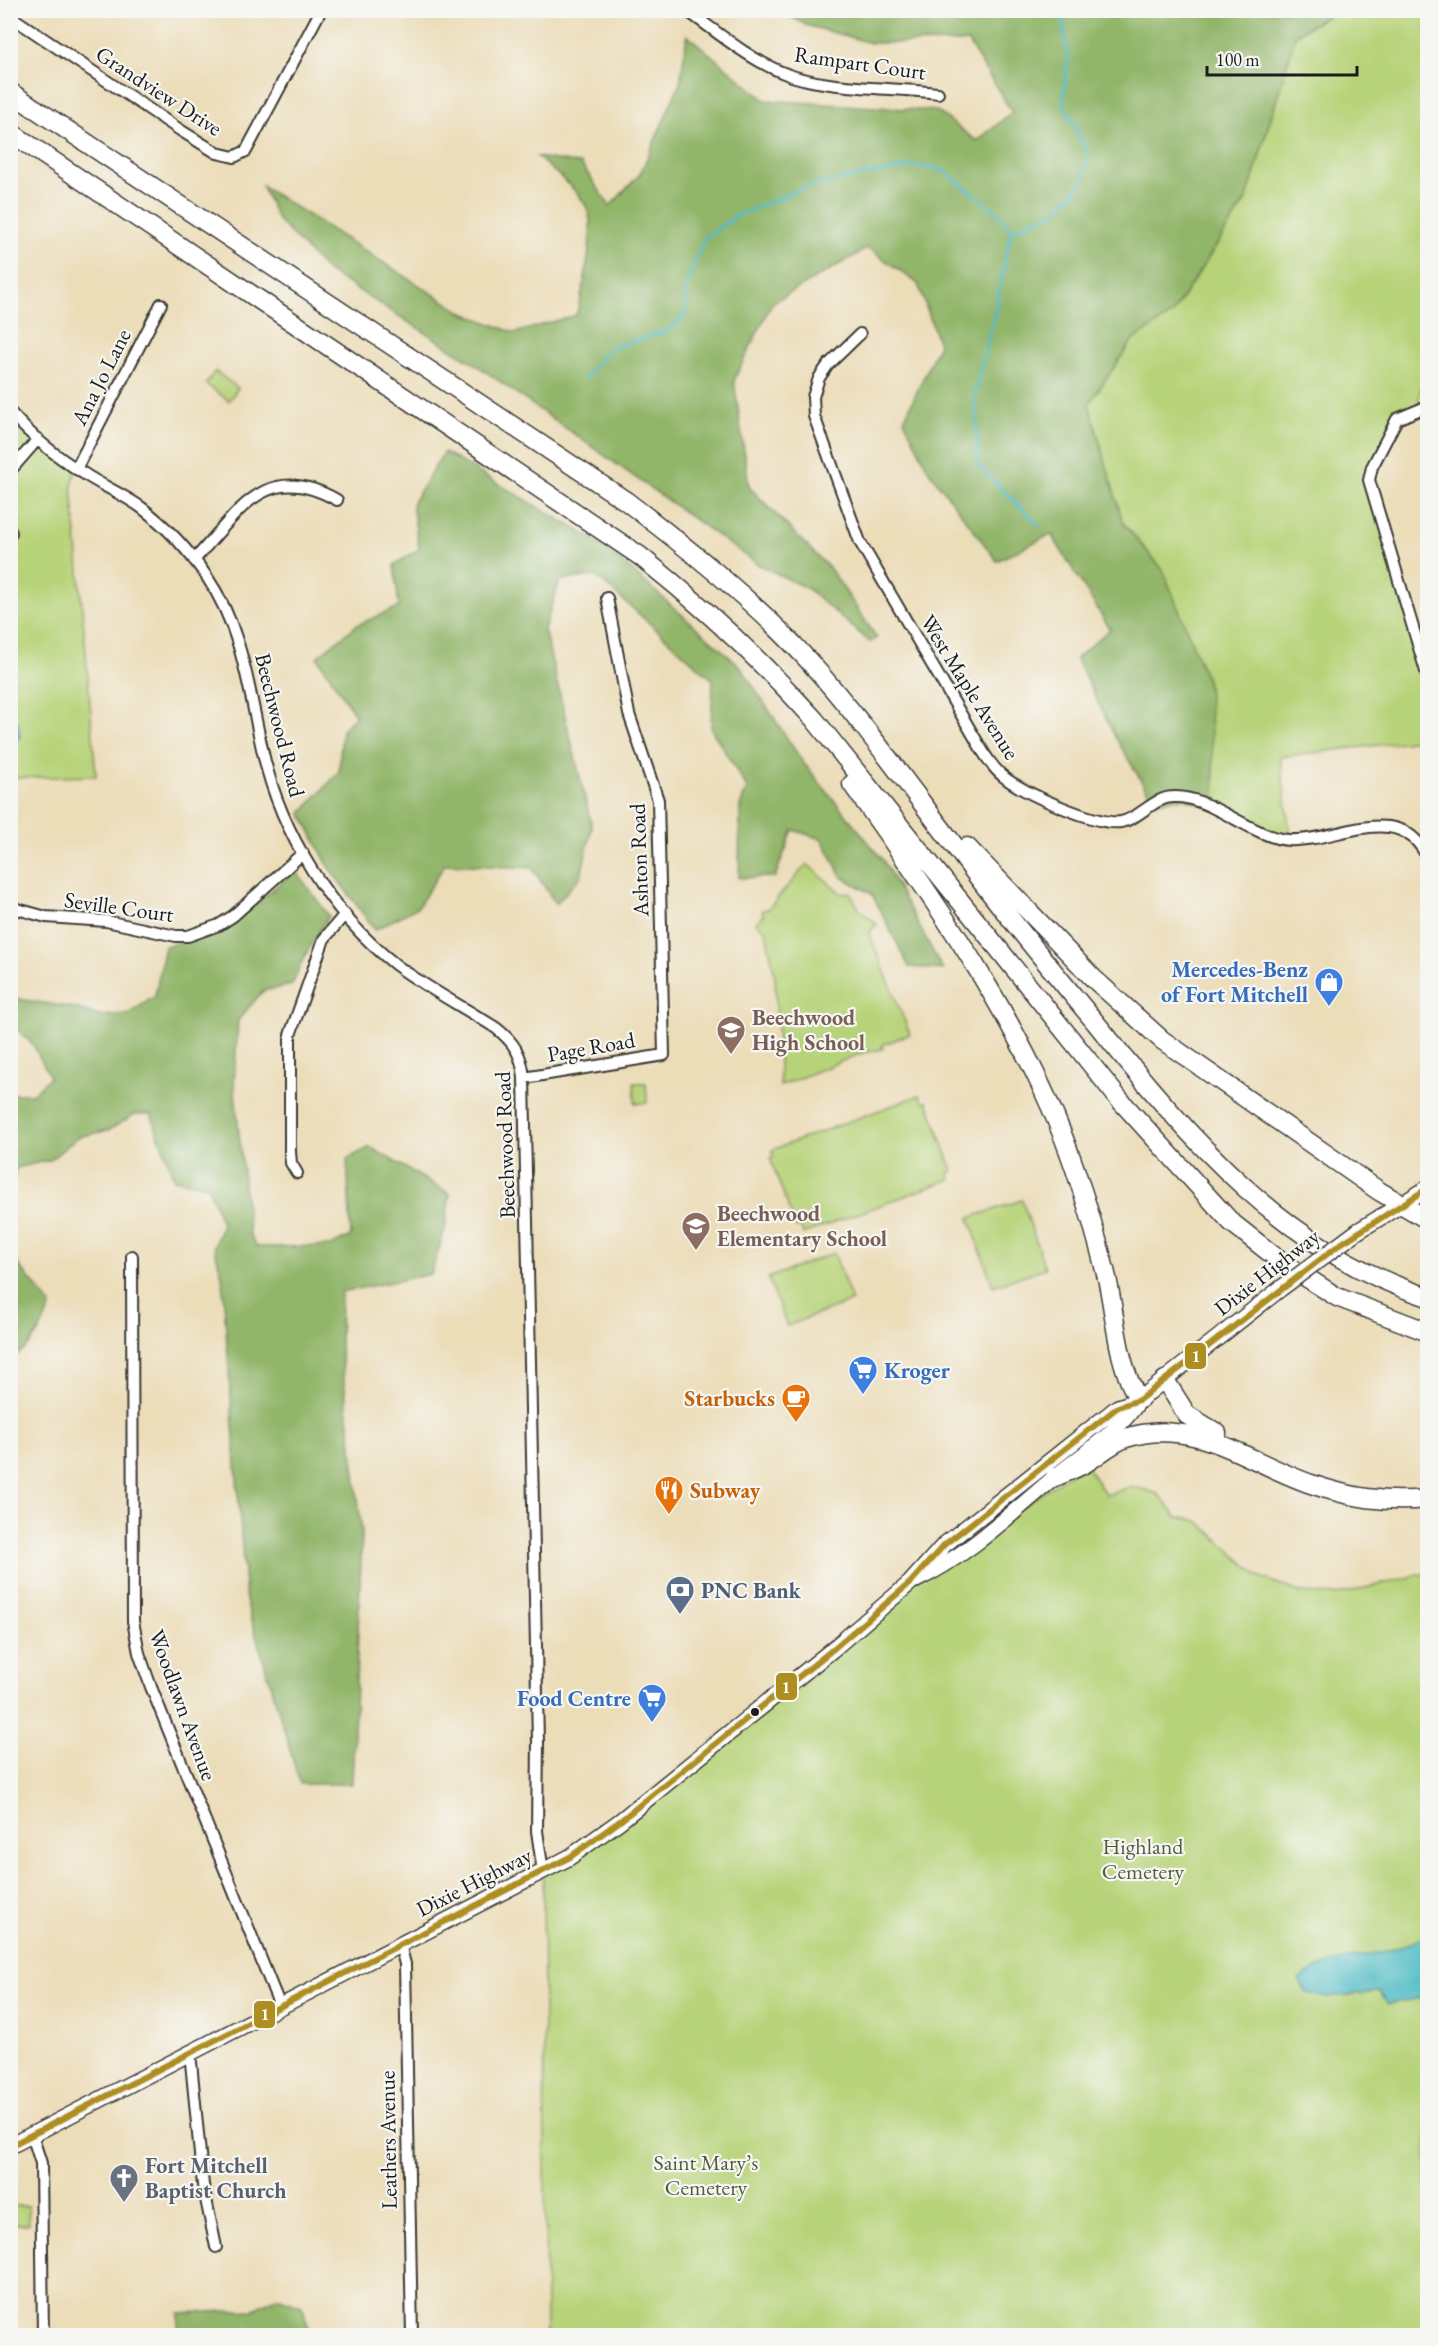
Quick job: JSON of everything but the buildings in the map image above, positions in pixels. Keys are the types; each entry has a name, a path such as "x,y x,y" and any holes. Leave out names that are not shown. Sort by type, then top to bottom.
{"highway":[{"path":"10,93 626,501 682,543 748,599 808,660 914,791 1008,916 1146,1086 1233,1179 1289,1226 1365,1273 1428,1296"},
{"path":"10,132 640,556 699,603 766,666 814,719 1119,1099 1231,1222 1279,1260 1336,1297 1428,1332"},
{"path":"10,141 67,170"},
{"path":"766,666 860,795 963,948 1035,1073 1077,1175 1107,1278 1129,1383 1139,1400"},
{"path":"914,791 1094,979 1124,1007 1220,1082 1400,1205 1428,1220"},
{"path":"1165,1380 1179,1404 1196,1423 1259,1461"},
{"path":"1055,1477 1085,1464 1125,1438 1161,1431 1187,1432 1311,1484 1356,1497 1378,1502 1428,1499"}],"main road":[{"name":"Dixie Highway","path":"10,2146 570,1857 620,1821 832,1650 910,1583 944,1545 1118,1407 1139,1400 1358,1231 1428,1188"},
{"name":"Dixie Highway","path":"910,1583 936,1570 1128,1419 1139,1400"}],"street":[{"name":"Grandview Drive","path":"10,16 180,130 217,153 234,157 246,150 321,10"},
{"name":"Rampart Court","path":"686,10 760,61 789,75 866,87 938,93"},
{"name":"Ana Jo Lane","path":"76,469 161,304"},
{"name":"West Maple Avenue","path":"860,334 828,365 819,378 813,397 814,416 819,434 860,542 972,733 991,764 1004,777 1033,793 1104,822 1124,821 1154,802 1175,796 1198,802 1275,837 1291,840 1391,826 1414,837 1428,859"},
{"path":"1428,406 1397,419 1372,467 1369,480 1428,678"},
{"name":"Beechwood Road","path":"10,412 38,439 76,469 142,508 178,541 194,560 230,618 241,648 263,755 283,813 303,853 345,914 396,964 510,1039 522,1062 538,1738 537,1831 543,1872"},
{"path":"10,471 38,439"},
{"path":"194,560 260,492 284,484 295,484 306,486 336,500"},
{"name":"Ashton Road","path":"607,598 628,714 658,800 664,1055"},
{"name":"Seville Court","path":"10,907 46,917 106,921 168,935 188,936 219,925 233,916 303,853"},
{"path":"297,1173 291,1163 290,1152 290,1035 324,939 345,914"},
{"name":"Page Road","path":"524,1078 664,1055"},
{"name":"Woodlawn Avenue","path":"132,1256 131,1575 137,1643 151,1687 279,2006"},
{"name":"Leathers Avenue","path":"400,1945 405,1964 412,2336"},
{"path":"190,2052 203,2185 216,2247"},
{"path":"32,2135 41,2163 43,2336"}],"green space":[{"path":"780,11 1336,11 1296,34 1247,198 1172,314 1132,341 1089,404 1123,523 1163,570 1208,683 1216,810 1184,798 1154,802 1115,737 1076,658 1110,629 1051,534 997,561 929,471 904,420 939,344 918,284 868,248 772,303 734,380 749,487 831,570 877,638 870,642 808,589 759,565 472,362 326,270 278,220 262,186 463,313 515,333 576,315 589,250 590,224 586,206 567,183 537,157 581,164 610,206 640,174 680,83 687,35 765,100 937,111 977,141 1012,112 968,42 871,43 806,25"},
{"path":"1336,11 1427,11 1427,356 1417,409 1403,414 1369,474 1427,678 1427,739 1280,757 1291,840 1216,810 1163,570 1123,523 1088,404 1132,341 1172,314 1247,198 1296,34"},
{"path":"215,371 238,388 229,401 206,384"},
{"path":"10,412 76,469 72,486 96,776 11,778"},
{"path":"444,452 603,545 740,666 802,761 883,860 943,970 909,967 872,894 842,877 822,839 793,830 775,877 739,878 740,806 747,788 711,729 713,680 596,576 560,580 544,629 592,827 581,876 556,904 532,868 445,864 418,907 375,930 330,869 301,813 339,772 342,729 356,716 317,657 357,625 399,607 394,565 419,549 412,504"},
{"path":"807,864 842,894 850,892 859,909 877,924 869,933 910,1034 882,1045 883,1049 862,1053 780,1086 775,977 766,931 756,923 763,915 762,910 768,909"},
{"path":"295,870 329,916 305,955 292,985 263,991 238,1020 234,1083 249,1233 257,1247 330,1246 351,1236 347,1159 370,1147 450,1194 445,1229 431,1274 341,1292 340,1348 362,1532 352,1784 300,1784 246,1601 222,1276 214,1246 222,1224 208,1186 174,1179 151,1114 135,1114 109,1130 78,1137 50,1160 16,1168 11,1193 11,1094 32,1094 50,1077 33,1045 11,1023 11,998 75,1008 99,1016 128,1014 155,996 165,946 205,937 231,925"},
{"path":"634,1083 646,1083 647,1103 635,1103"},
{"path":"920,1095 923,1102 927,1101 953,1171 949,1173 951,1179 803,1234 801,1227 796,1228 770,1158 774,1156 772,1150"},
{"path":"1022,1200 1045,1268 993,1286 969,1218"},
{"path":"834,1253 852,1301 787,1326 768,1278"},
{"path":"17,1263 51,1305 31,1343 11,1358 11,1265"},
{"name":"Highland Cemetery","path":"1085,1464 1106,1495 1133,1486 1158,1494 1177,1517 1198,1521 1258,1576 1302,1593 1336,1595 1427,1573 1427,2335 546,2335 543,1872 570,1857 910,1583"},
{"path":"11,2206 28,2206 29,2224 11,2224"},
{"path":"277,2297 302,2306 311,2335 178,2335 179,2313 253,2310"}],"water":[{"path":"10,714 18,722 20,737 11,745"},
{"path":"1427,1934 1427,1997 1388,2004 1379,1992 1327,1997 1307,1993 1299,1980 1329,1964 1396,1948"}],"waterway":[{"path":"1011,230 1055,212 1083,182 1088,153 1063,102 1068,58 1062,10"},
{"path":"585,378 611,348 667,331 685,316 686,284 704,239 736,216 808,186 913,166 941,169 997,212 1011,230"},
{"path":"1011,230 996,308 975,391 978,466 1039,525"}],"transit line":[{"name":"1","path":"10,2146 570,1857 620,1821 832,1650 910,1583 944,1545 1118,1407 1139,1400 1339,1245 1428,1188"}],"place":[{"name":"Mercedes-Benz of Fort Mitchell","path":"1329,1008"},
{"name":"Beechwood High School","path":"731,1056"},
{"name":"Beechwood Elementary School","path":"696,1252"},
{"name":"Kroger","path":"863,1396"},
{"name":"Starbucks","path":"796,1424"},
{"name":"Subway","path":"669,1516"},
{"name":"PNC Bank","path":"680,1616"},
{"name":"Food Centre","path":"652,1724"},
{"name":"Fort Mitchell Baptist Church","path":"124,2204"}],"park label":[{"name":"Saint Mary’s Cemetery","path":"706,2174"}]}
